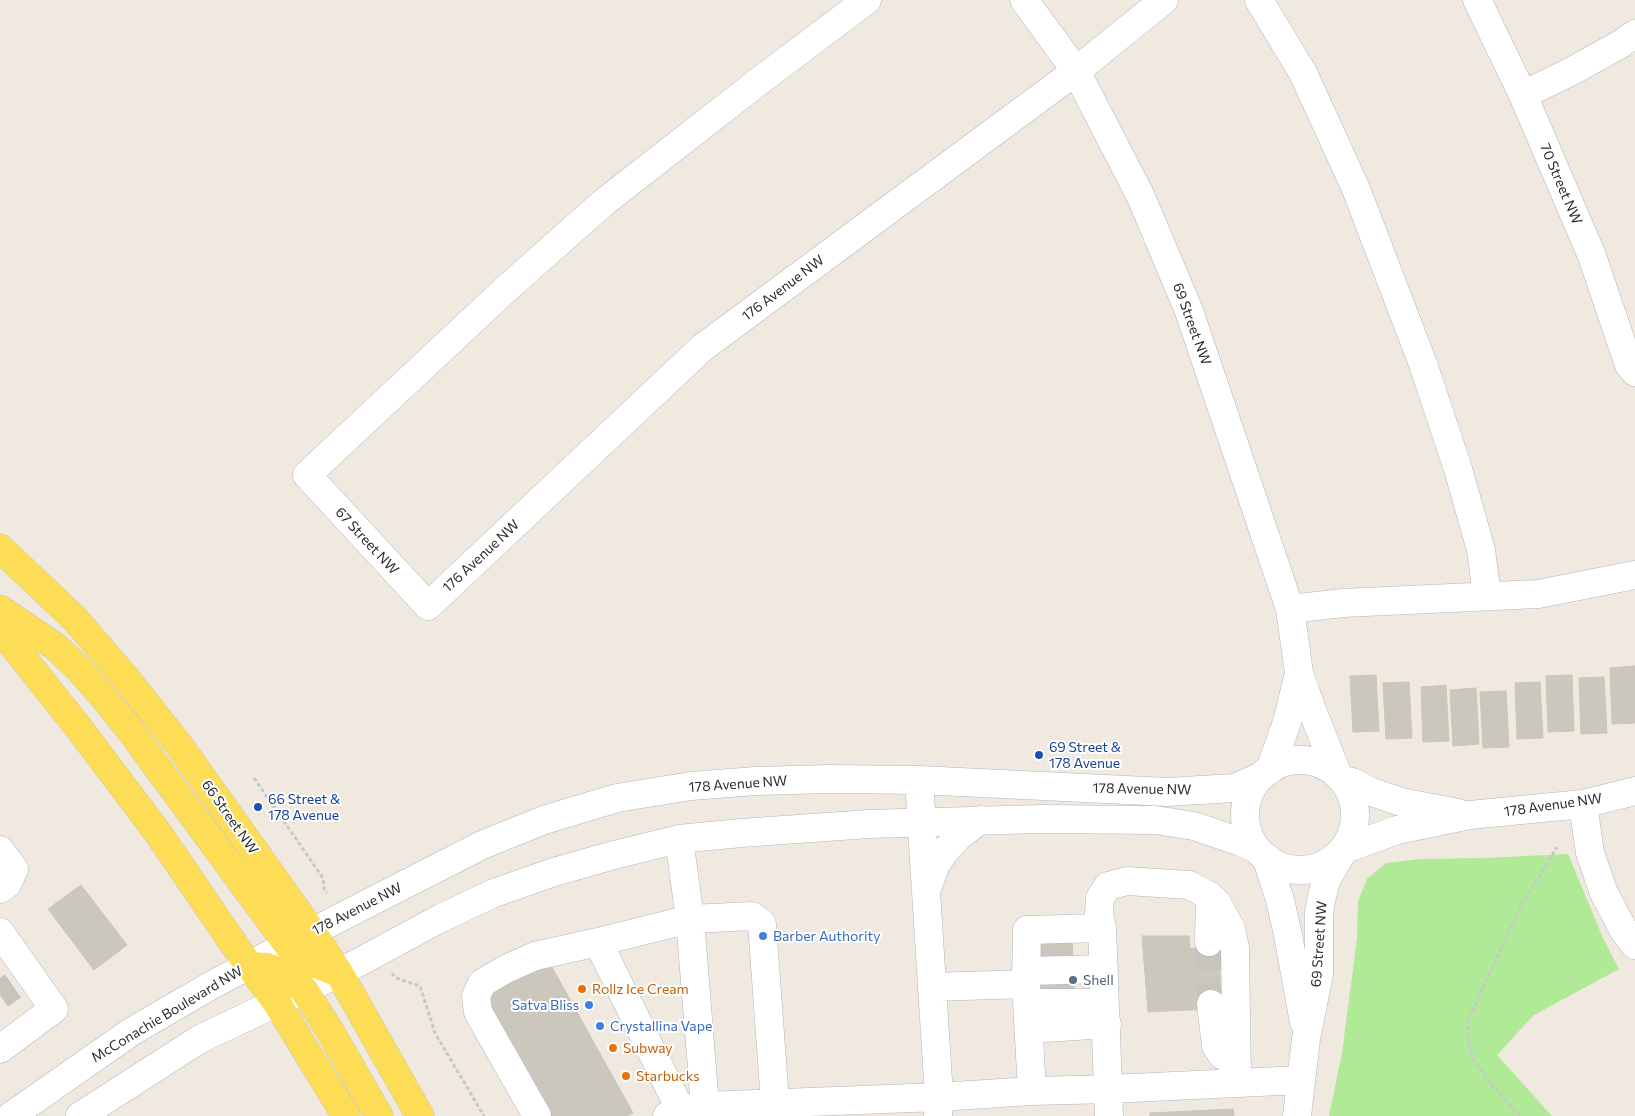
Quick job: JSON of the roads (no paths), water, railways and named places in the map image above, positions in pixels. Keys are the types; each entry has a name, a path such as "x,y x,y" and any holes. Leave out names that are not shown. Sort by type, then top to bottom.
{"main road":[{"name":"66 Street NW","path":"0,548 74,618 125,677 178,744 339,973 420,1116"},
{"path":"0,609 56,648 78,668 101,694 130,730 260,909 296,954 308,961 339,973"},
{"path":"0,629 78,727 152,825 249,966 277,1003 346,1116"},
{"path":"249,966 267,967 283,973 304,990 379,1116"}],"street":[{"name":"67 Street NW","path":"428,606 307,475 505,290 603,203 750,88 867,0"},
{"name":"69 Street NW","path":"1024,0 1076,70 1141,197 1189,311 1290,609 1299,673 1339,776"},
{"name":"176 Avenue NW","path":"428,606 702,348 1076,70 1164,0"},
{"path":"1259,0 1303,73 1363,207 1423,364 1458,469 1481,550 1487,596"},
{"name":"70 Street NW","path":"1477,0 1523,95 1592,256 1629,365 1635,372"},
{"path":"1523,95 1572,71 1635,34"},
{"path":"1290,609 1343,603 1538,594 1635,575"},
{"name":"69 Street NW","path":"1266,773 1285,729 1299,673"},
{"path":"80,1116 200,1039 339,973 441,918 494,894 562,870 679,839 869,824 1039,819 1155,820 1194,826 1241,842 1281,866 1296,871 1313,869 1329,863 1343,851 1353,836 1356,821 1355,806 1350,792 1339,776 1325,765 1304,759 1282,763 1266,773 1251,789 1245,805 1244,821 1249,837 1262,854"},
{"name":"178 Avenue NW","path":"249,966 482,845 544,820 617,798 691,786 756,780 830,779 919,780 1167,792 1234,788 1266,773"},
{"name":"178 Avenue NW","path":"1339,776 1369,791 1401,802 1470,815"},
{"path":"919,780 927,890 938,1106"},
{"name":"178 Avenue NW","path":"1343,851 1397,830 1470,815 1583,804 1635,791"},
{"path":"1583,804 1590,853 1604,894 1624,931 1635,945"},
{"path":"927,890 936,864 945,851 958,837 980,820"},
{"path":"679,839 690,919 689,1112"},
{"path":"0,850 14,869 7,884 0,889"},
{"name":"69 Street NW","path":"1297,1116 1306,1038 1319,974 1319,913 1326,880 1343,851"},
{"name":"69 Street NW","path":"1262,854 1280,900 1306,1038"},
{"path":"1110,1116 1102,928 1099,913 1100,898 1108,886 1127,881 1189,885 1210,896 1217,903 1231,929 1235,948 1237,1073"},
{"path":"1209,942 1210,896"},
{"path":"536,1116 478,1012 476,996 482,983 534,956 690,919 752,916 762,924 776,1110"},
{"path":"1032,1091 1027,930 1102,928"},
{"path":"0,1049 54,1009 21,980 2,941"},
{"path":"598,942 689,1112"},
{"name":"McConachie Boulevard NW","path":"11,1116 131,1032 210,986 249,966"},
{"path":"1028,997 1104,969"},
{"path":"932,987 1028,997 1106,1013"},
{"path":"1211,1004 1216,1046 1237,1073"},
{"path":"689,1112 938,1106 1032,1091 1110,1089 1237,1073 1301,1080"}],"tunnel":[{"path":"1209,942 1211,1004"},
{"path":"0,995 13,986"}],"place":[{"name":"69 Street & 178 Avenue","path":"1039,755"},
{"name":"66 Street & 178 Avenue","path":"258,807"},
{"name":"Barber Authority","path":"763,936"},
{"name":"Shell","path":"1073,980"},
{"name":"Rollz Ice Cream","path":"582,989"},
{"name":"Satva Bliss","path":"589,1005"},
{"name":"Crystallina Vape","path":"600,1026"},
{"name":"Subway","path":"613,1048"},
{"name":"Starbucks","path":"626,1076"}]}
